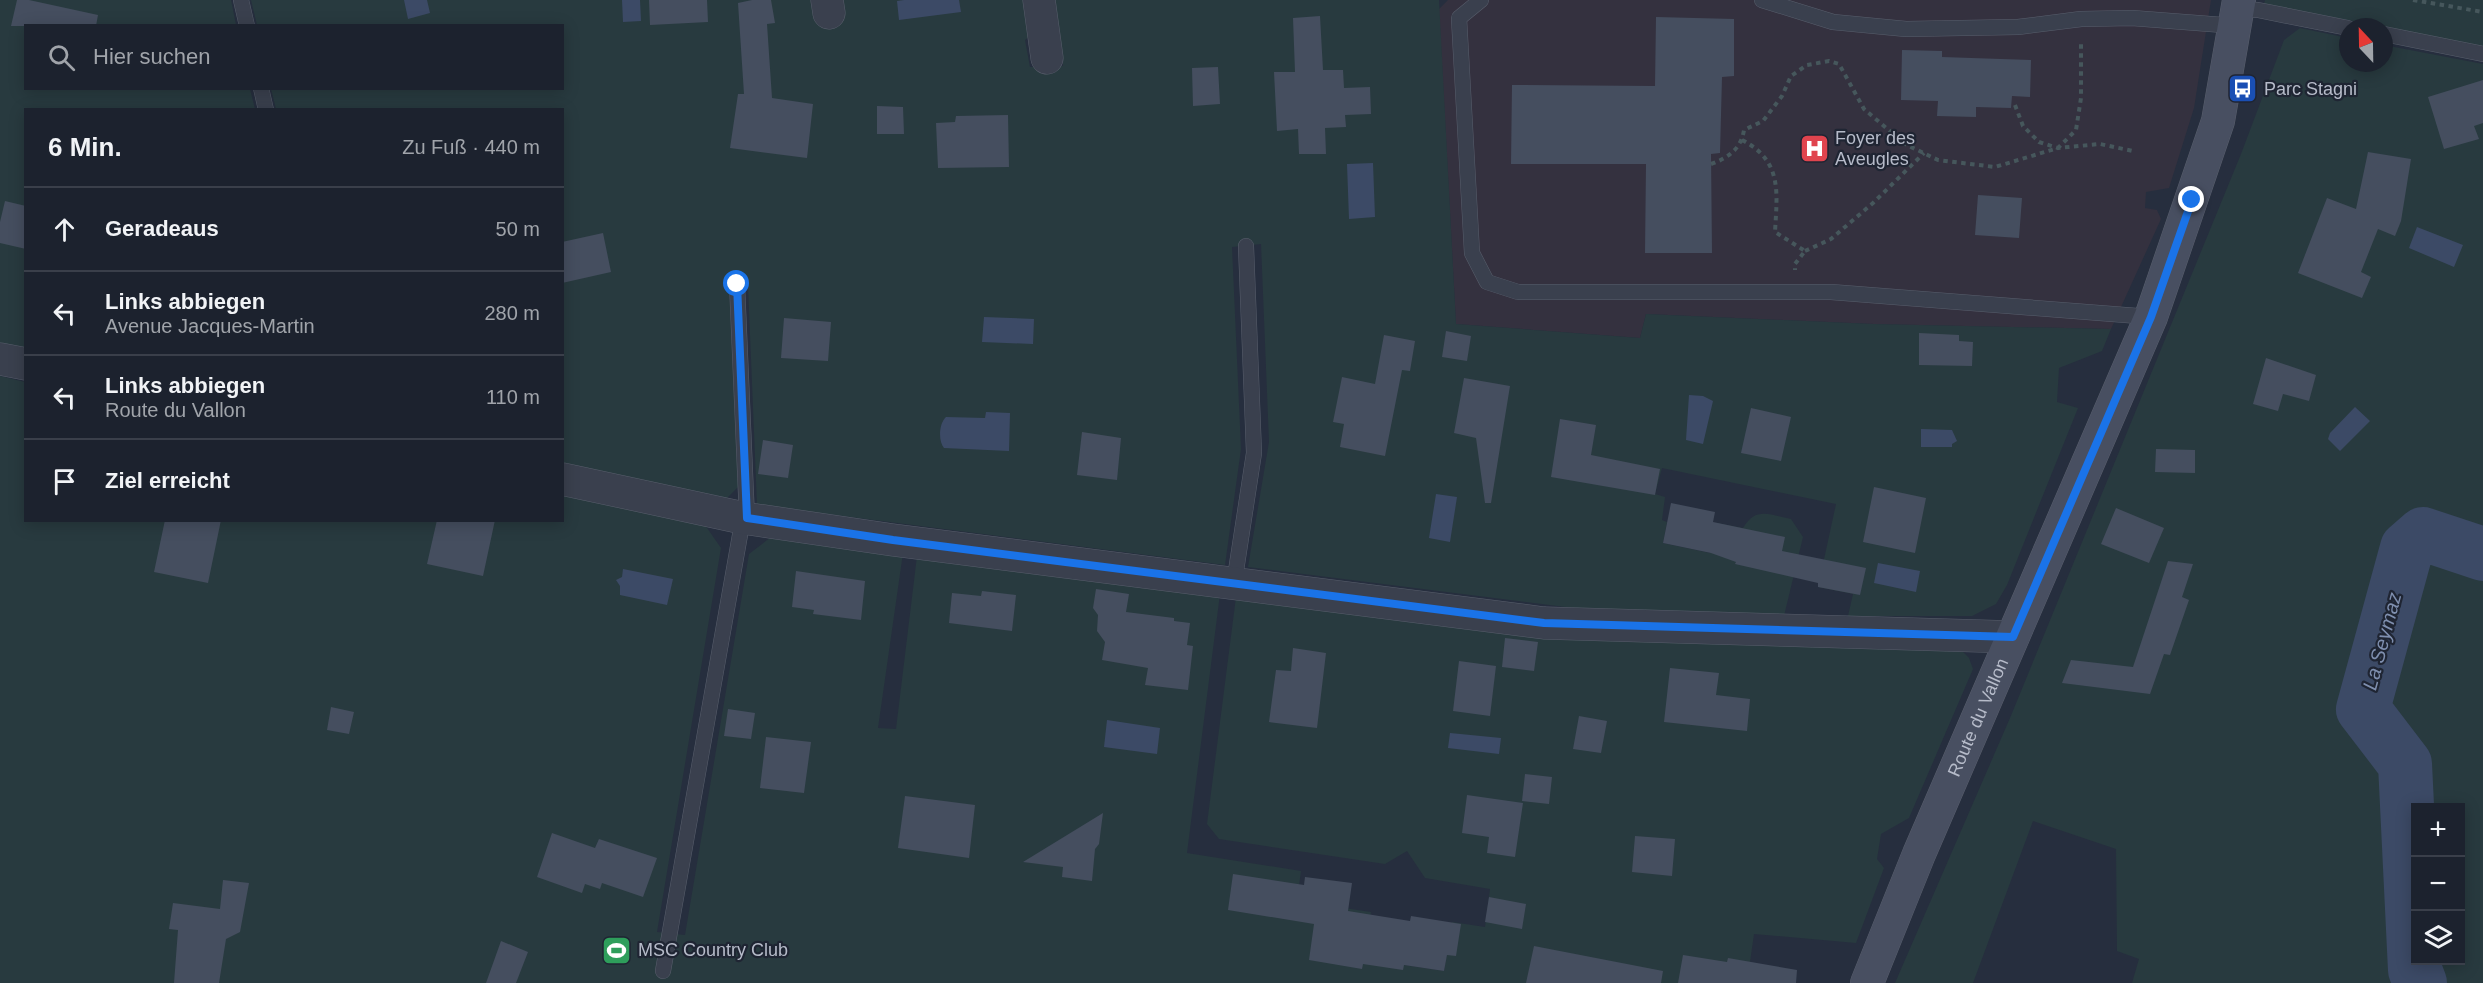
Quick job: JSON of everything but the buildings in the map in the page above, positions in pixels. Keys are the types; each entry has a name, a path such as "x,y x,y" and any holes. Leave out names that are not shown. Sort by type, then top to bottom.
{"main road":[{"name":"Route du Vallon","path":"1867,983 1919,854 2151,317 2218,121 2238,12"}],"street":[{"path":"1039,0 1047,58"},
{"path":"0,359 24,364"},
{"path":"564,479 745,518 893,540 1544,623 2013,637"}],"lane":[{"path":"241,0 247,24"},
{"path":"1481,0 1459,18 1472,253 1487,282 1518,292 1831,292 2151,317"},
{"path":"1762,0 1833,22 1906,29 2018,27 2081,19 2258,10 2339,25"},
{"path":"2393,36 2483,54"},
{"path":"261,90 266,108"},
{"path":"1234,584 1254,453 1246,246"},
{"path":"663,971 745,518 737,284"}],"path":[{"path":"2413,0 2483,12"},
{"path":"2058,148 2076,130 2081,98 2081,34"},
{"path":"1711,164 1728,158 1742,141 1744,130 1763,121 1782,96 1791,76 1807,64 1829,61 1839,64 1864,109 1905,144 1938,160 1995,167 2058,148 2100,144 2133,151"},
{"path":"2015,105 2023,126 2039,142 2058,148"},
{"path":"1742,141 1758,148 1771,165 1778,191 1775,232 1805,251"},
{"path":"1793,292 1795,264 1805,251 1831,239 1874,203 1924,153"}],"shaded area":[{"path":"0,0 231,0 236,24 24,24 24,90 250,90 255,108 24,108 24,350 0,344"},
{"path":"251,0 1027,0 1031,35 1025,40 1030,67 1063,66 1060,36 1050,0 1439,0 1456,324 1640,338 1646,314 1873,324 2111,329 2102,351 2059,368 2057,402 2078,408 2007,585 1996,604 1972,616 1848,616 1853,594 1818,587 1836,504 1662,468 1655,494 1665,497 1662,520 1667,522 1663,543 1710,553 1717,523 1743,528 1758,514 1791,519 1803,537 1784,616 1597,611 1248,567 1269,442 1261,244 1232,247 1241,449 1225,565 757,505 748,286 729,281 738,487 727,498 564,463 564,108 276,108 271,90 564,90 564,24 257,24"},
{"name":"Foyer des Aveugles","path":"1448,0 2211,0 2194,108 2169,188 2146,192 2145,208 2157,210 2161,219 2111,329 1873,324 1646,314 1640,338 1456,324 1439,9"},
{"path":"2265,0 2483,0 2483,46 2393,29 2393,18 2339,18 2264,4"},
{"path":"2300,28 2339,36 2339,72 2393,72 2393,47 2483,64 2483,983 2132,983 2139,959 2117,951 2116,849 2033,821 1973,983 1895,983 2010,718 2241,154 2284,40"},
{"path":"0,376 24,382 24,522 564,522 564,495 705,525 721,548 657,932 685,935 749,554 771,537 903,553 878,728 896,729 917,556 1220,594 1187,853 1301,871 1297,901 1371,912 1363,963 1404,965 1444,971 1452,922 1485,927 1490,889 1425,878 1407,851 1385,864 1219,839 1207,824 1236,597 1584,640 1961,650 1969,658 1973,669 1909,818 1881,834 1877,859 1884,868 1856,943 1754,934 1747,983 0,983"}],"water":[{"path":"404,0 427,0 430,13 408,19"},
{"path":"622,0 640,0 641,21 623,22"},
{"path":"959,0 961,12 899,20 897,1"},
{"path":"1373,163 1375,217 1349,219 1347,164"},
{"path":"2417,227 2463,245 2454,267 2409,248"},
{"path":"984,317 1034,319 1033,344 982,342"},
{"path":"1689,395 1703,396 1713,401 1703,444 1686,440"},
{"path":"2355,407 2370,421 2340,451 2328,439 2330,433"},
{"path":"986,412 1010,413 1009,451 944,448 940,432 946,417 985,418"},
{"path":"1921,429 1952,430 1957,441 1952,444 1952,447 1921,447"},
{"path":"1436,494 1457,497 1450,542 1429,538"},
{"path":"1878,563 1920,571 1916,592 1874,583"},
{"path":"623,569 673,579 667,605 620,595 620,586 616,580 622,577"},
{"path":"1107,720 1160,728 1157,754 1104,747"},
{"path":"1450,733 1501,738 1499,754 1448,748"}],"waterway":[{"name":"La Seymaz","path":"2420,983 2415,970 2405,764 2363,709 2407,548 2423,534 2483,554"}],"place":[{"name":"Parc Stagni","path":"2243,89"},
{"name":"Foyer des Aveugles","path":"1814,148"},
{"name":"MSC Country Club","path":"617,950"}],"route":[{"path":"737,284 747,518 893,540 1544,623 2013,637 2151,317 2192,200"}]}
